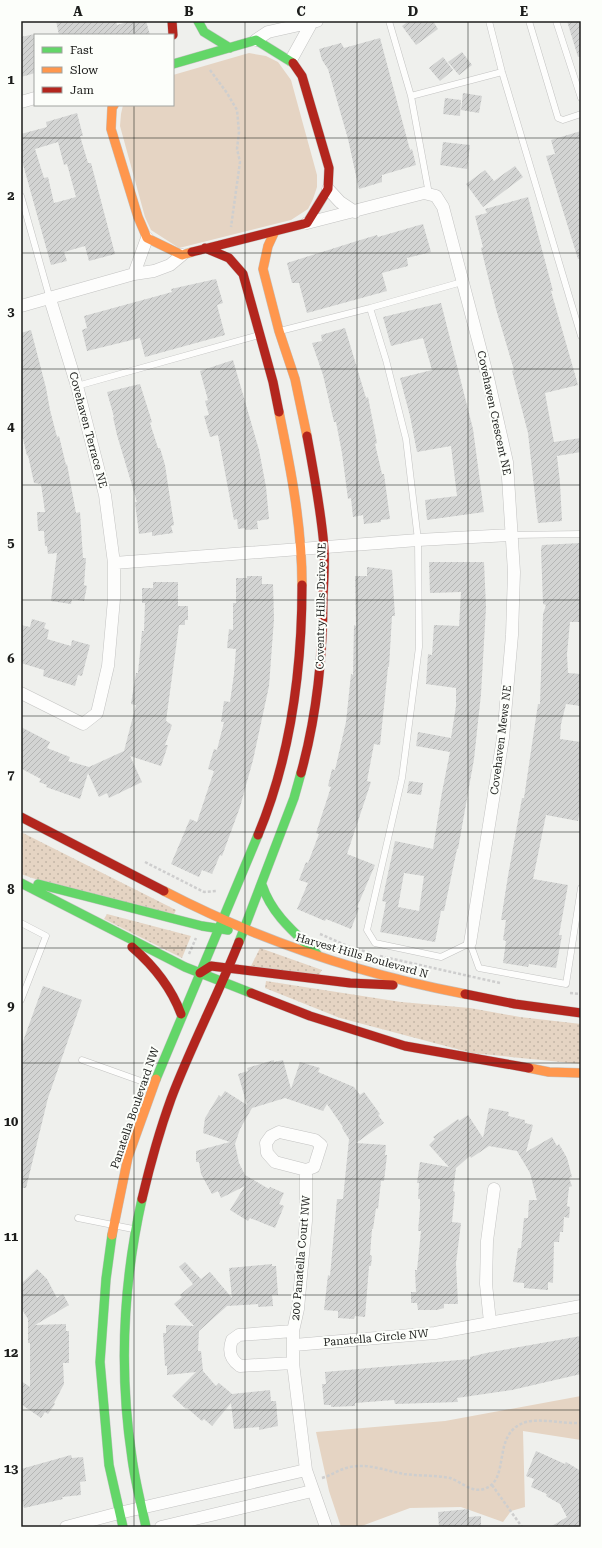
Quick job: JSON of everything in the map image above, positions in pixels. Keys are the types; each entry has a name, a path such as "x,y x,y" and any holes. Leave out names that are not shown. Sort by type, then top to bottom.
{"street":[{"path":"172,21 173,34"},
{"path":"198,21 204,32 230,48"},
{"path":"174,64 202,57 256,40 268,32 314,22"},
{"path":"291,60 314,22"},
{"path":"256,40 291,60 302,76 329,168 328,189 307,223"},
{"path":"21,102 34,98"},
{"path":"111,106 111,128 138,217 147,238 139,274"},
{"path":"328,189 340,202 355,212"},
{"path":"21,306 170,265 182,256 205,248 231,241 274,233 424,193 429,194"},
{"name":"Covehaven Crescent NE","path":"429,194 436,196 444,207 462,282 488,378 507,462 512,535"},
{"name":"Coventry Hills Drive NE","path":"245,929 294,798 309,743 320,673 323,628 324,548 314,472 295,379 279,331 263,269 268,246 274,233"},
{"path":"147,238 182,256"},
{"name":"Coventry Hills Drive NE","path":"205,248 229,258 243,274 273,382 293,477 302,549 302,612 298,673 287,745 269,808 251,854 220,924"},
{"name":"Covehaven Terrace NE","path":"21,693 82,724 97,713 108,666 114,599 114,563 106,495 77,386 50,299"},
{"path":"114,563 418,540 512,535"},
{"name":"Covehaven Mews NE","path":"470,943 503,738 512,635 514,572 512,535"},
{"name":"Harvest Hills Boulevard N","path":"21,817 208,914 220,924 245,929 321,958 418,985 540,1009 581,1013"},
{"path":"21,879 202,926 220,924"},
{"path":"21,883 184,967 310,1016 405,1046 550,1072 581,1073"},
{"path":"262,885 265,895 275,913 321,958"},
{"name":"Panatella Boulevard NW","path":"123,1527 109,1465 100,1362 106,1279 113,1225 128,1157 182,1014 220,924"},
{"path":"109,927 152,964 176,997 182,1014"},
{"path":"146,1527 132,1459 126,1409 124,1360 127,1280 135,1229 152,1154 171,1099 191,1051 223,983 245,929"},
{"path":"200,973 211,966 350,983 418,985"},
{"name":"200 Panatella Court NW","path":"294,1345 293,1331 298,1309 306,1221 306,1170"},
{"path":"490,1322 486,1284 487,1241 494,1189"},
{"name":"Panatella Circle NW","path":"294,1345 435,1333 581,1306"},
{"path":"293,1331 239,1335 232,1340 230,1351 232,1360 240,1366 293,1363"},
{"path":"294,1345 293,1363 309,1481 326,1527"},
{"path":"66,1527 142,1507 309,1481"},
{"path":"162,1527 309,1481"}],"lane":[{"path":"389,21 411,96 429,194"},
{"path":"489,21 502,72 581,336"},
{"path":"529,21 558,118 563,120 581,114"},
{"path":"556,21 581,98"},
{"path":"411,96 502,72"},
{"path":"21,196 50,299"},
{"path":"279,331 370,308 462,282"},
{"path":"370,308 386,360 406,439 418,540 419,647 402,778 367,930 375,943 441,957 470,943 479,968 566,984 581,888"},
{"path":"77,386 259,335"},
{"path":"512,535 581,534"},
{"path":"21,923 46,936 21,1000"},
{"path":"82,1060 154,1086"},
{"path":"78,1218 135,1229"}],"path":[{"path":"202,57 237,110 240,132 237,149 240,162 230,235 231,241"},
{"path":"187,960 197,935"},
{"path":"309,1481 351,1466 366,1466 404,1474 450,1478 464,1486 482,1490 492,1485 498,1476 501,1453 506,1438 515,1429 526,1422 540,1421 566,1424 581,1423"},
{"path":"492,1485 522,1527"}],"shaded area":[{"path":"249,53 266,56 278,62 291,80 317,175 317,187 308,209 291,220 179,248 151,230 145,217 120,126 121,114 123,106 174,106 174,75"},
{"path":"21,832 176,910 173,916 21,874"},
{"path":"107,914 191,936 182,958 104,919"},
{"path":"260,948 322,970 318,976 251,966"},
{"path":"266,981 401,1002 470,1008 520,1017 581,1024 581,1064 472,1053 340,1018 265,988"},
{"path":"581,1396 581,1440 523,1431 525,1507 511,1511 503,1522 461,1507 410,1508 359,1527 341,1527 329,1491 316,1432 445,1421"}],"building":[{"path":"56,21 116,21 117,25 131,21 146,21 150,34 59,34"},
{"path":"409,21 433,21 438,29 416,45 402,26"},
{"path":"567,21 581,21 581,56 578,57"},
{"path":"34,34 34,73 21,77 21,37"},
{"path":"380,38 410,150 412,149 416,165 382,175 382,182 359,189 348,139 328,69 322,60 319,49 341,43 344,48"},
{"path":"462,52 472,65 459,75 448,62"},
{"path":"443,57 453,70 440,81 429,68"},
{"path":"463,93 482,96 479,113 461,110"},
{"path":"445,98 461,100 460,116 443,114"},
{"path":"77,113 83,136 80,136 88,163 91,163 115,254 89,261 85,246 64,252 67,261 51,265 21,157 21,134 47,127 46,122","holes":["58,142 64,165 67,164 76,197 54,203 48,177 44,178 35,149"]},
{"path":"581,131 581,259 578,259 546,156 555,154 551,140"},
{"path":"443,142 470,145 467,169 440,165"},
{"path":"515,166 523,177 483,207 466,184 485,170 494,181"},
{"path":"528,197 553,291 551,291 578,385 545,393 554,442 581,438 581,452 557,456 562,521 538,523 528,433 512,371 514,370 496,309 481,248 483,247 475,216 487,213 485,209"},
{"path":"423,224 431,252 407,258 408,266 382,273 387,291 307,313 299,283 292,283 287,263 377,235 378,237"},
{"path":"216,279 223,303 217,305 225,335 145,357 140,338 87,351 82,330 87,328 84,316 172,292 171,289"},
{"path":"441,303 473,429 484,512 427,520 425,500 457,496 451,446 417,452 410,416 400,378 432,370 423,338 391,346 383,317"},
{"path":"345,328 366,398 368,397 377,443 375,444 382,474 384,474 390,519 381,520 381,522 364,524 363,515 353,517 351,498 348,499 336,422 334,422 323,375 312,343 322,341 321,335"},
{"path":"31,330 57,437 59,436 66,465 67,464 76,513 80,512 83,558 86,558 84,585 87,586 84,601 72,599 71,604 51,601 57,553 48,554 47,546 45,546 44,531 38,531 37,512 45,512 41,484 34,483 23,438 21,439 21,333"},
{"path":"233,360 259,450 266,487 269,519 257,521 258,529 238,529 237,519 234,520 218,435 210,437 204,416 209,415 205,401 208,400 200,371"},
{"path":"140,384 152,422 150,423 165,465 174,525 171,526 173,533 152,536 152,532 139,534 135,502 137,502 117,435 107,392"},
{"path":"581,543 581,622 570,622 567,654 568,673 581,674 581,706 566,704 561,724 560,739 581,742 581,804 578,821 546,815 533,879 568,885 559,935 562,935 556,968 529,964 528,967 503,963 506,941 503,940 506,920 501,920 522,798 524,798 538,704 540,704 543,614 546,605 543,604 541,549 542,545"},
{"path":"429,562 484,562 486,607 481,694 474,759 458,849 444,911 441,911 435,942 380,932 386,902 382,901 395,841 433,849 450,752 416,746 418,732 451,738 456,706 456,688 426,684 428,654 432,655 434,625 459,626 461,592 430,593","holes":["404,873 424,876 419,911 398,907"]},
{"path":"367,567 392,570 395,616 392,616 389,667 380,745 374,744 367,781 371,782 347,854 375,865 357,907 359,908 351,929 326,919 325,921 297,909 308,883 299,880 306,862 308,863 319,834 316,833 331,787 328,786 332,769 335,770 346,722 351,674 353,675 354,625 356,626 355,576 367,576"},
{"path":"247,576 262,576 262,584 273,584 274,619 269,686 253,760 240,807 222,856 220,855 212,874 202,870 199,877 171,864 190,819 197,822 214,771 208,769 214,749 217,750 224,722 221,722 224,701 230,702 234,674 236,649 227,648 229,629 233,630 233,603 236,603 236,578 247,578"},
{"path":"153,582 178,582 178,606 188,606 188,620 185,620 185,625 179,625 166,721 172,725 165,745 168,745 161,766 130,756 142,782 109,798 107,793 99,797 88,773 80,799 46,787 47,785 39,782 41,779 22,769 21,727 50,742 47,748 70,757 68,761 89,767 124,751 136,705 131,704 136,673 138,673 142,631 144,631 145,603 142,603 142,588 153,588"},
{"path":"32,619 46,623 44,628 49,630 47,639 71,646 72,640 90,645 82,676 78,675 75,686 43,676 44,670 21,663 21,625 30,627"},
{"path":"409,781 423,783 421,795 407,793"},
{"path":"43,986 82,1000 48,1098 26,1188 21,1188 21,1047"},
{"path":"274,1060 274,1062 283,1060 291,1089 300,1062 320,1068 318,1072 354,1087 360,1095 364,1092 380,1114 378,1115 384,1123 356,1143 386,1145 385,1155 387,1155 384,1181 381,1181 378,1209 376,1208 372,1229 370,1255 372,1256 371,1266 369,1266 365,1317 355,1316 354,1319 338,1318 338,1311 324,1310 328,1275 330,1276 337,1199 343,1199 349,1139 342,1128 343,1127 327,1104 323,1111 285,1098 252,1108 240,1129 235,1144 239,1163 245,1175 269,1189 270,1187 284,1193 279,1204 284,1206 275,1228 250,1218 248,1221 230,1210 245,1186 221,1198 218,1191 212,1194 201,1174 199,1162 196,1162 196,1151 230,1142 203,1133 205,1118 219,1095 221,1097 225,1091 247,1105 238,1074 248,1071 247,1068"},
{"path":"489,1108 509,1112 508,1116 525,1120 525,1123 533,1125 526,1152 552,1137 557,1146 559,1144 567,1158 572,1177 569,1178 572,1186 569,1187 567,1206 570,1207 569,1218 564,1217 563,1232 560,1232 559,1242 554,1242 553,1283 548,1282 548,1290 524,1288 524,1283 513,1282 518,1248 521,1248 524,1218 528,1218 529,1200 537,1200 530,1173 517,1151 489,1146 471,1158 470,1156 456,1168 453,1191 455,1192 452,1222 461,1223 456,1263 458,1304 444,1304 444,1308 437,1310 418,1310 417,1303 411,1303 411,1292 416,1292 415,1270 417,1270 421,1231 418,1231 420,1199 418,1199 419,1183 417,1183 420,1162 449,1167 429,1145 435,1139 433,1137 458,1119 459,1121 468,1115 483,1138"},
{"path":"185,1262 201,1279 210,1272 232,1298 229,1268 272,1264 272,1266 276,1266 278,1295 272,1295 273,1306 258,1307 258,1304 227,1306 199,1331 198,1351 201,1351 203,1371 216,1386 219,1383 232,1394 270,1390 271,1401 276,1401 278,1426 259,1430 259,1427 234,1429 231,1403 212,1426 204,1419 202,1421 187,1408 186,1409 172,1396 196,1372 167,1375 167,1366 165,1366 163,1333 166,1333 166,1325 194,1326 174,1304 182,1297 180,1295 193,1284 179,1267"},
{"path":"37,1269 47,1279 57,1298 63,1294 69,1305 35,1325 66,1324 66,1331 69,1331 69,1363 63,1363 64,1384 54,1403 55,1404 48,1414 45,1412 41,1418 21,1404 21,1381 30,1387 30,1343 28,1343 28,1319 21,1308 21,1284"},
{"path":"581,1336 581,1374 512,1390 457,1398 458,1402 395,1404 394,1400 355,1403 355,1406 331,1407 331,1405 324,1405 322,1384 326,1384 325,1372 470,1359 470,1357 486,1353"},
{"path":"536,1451 565,1464 566,1462 581,1471 581,1527 550,1527 567,1517 560,1504 546,1496 547,1494 531,1487 534,1479 526,1476"},
{"path":"71,1455 72,1458 83,1457 86,1481 80,1482 81,1495 62,1497 63,1499 24,1508 21,1496 21,1469"},
{"path":"469,1509 469,1517 481,1516 481,1527 439,1527 438,1512"}],"traffic: fast":[{"path":"198,21 204,32 230,48"},
{"path":"174,64 256,40 293,63"},
{"path":"239,942 294,798 301,773"},
{"path":"156,1079 258,835"},
{"path":"21,883 185,967 251,993"},
{"path":"38,884 202,926 228,930"},
{"path":"262,885 266,896 285,923 317,954"},
{"path":"142,1199 127,1296 124,1361 125,1393 132,1458 136,1484 146,1527"},
{"path":"112,1235 106,1279 100,1362 109,1465 123,1527"}],"traffic: slow":[{"path":"113,106 111,129 138,217 147,238 182,255 192,252"},
{"path":"274,233 268,246 263,269 279,331 295,379 307,436"},
{"path":"279,412 292,477 298,520 302,563 302,585"},
{"path":"164,891 236,925 310,953 348,966 426,986 465,994"},
{"path":"529,1068 549,1072 581,1073"},
{"path":"112,1235 128,1157 156,1079"}],"traffic: jam":[{"path":"172,21 173,34"},
{"path":"192,252 307,223 328,189 329,168 302,76 293,63"},
{"path":"205,248 229,258 243,274 273,382 279,412"},
{"path":"301,773 307,751 318,685 322,641 324,565 321,519 307,436"},
{"path":"258,835 279,775 292,712 300,649 302,585"},
{"path":"21,817 164,891"},
{"path":"142,1199 155,1149 171,1099 239,942"},
{"path":"132,947 155,969 167,986 181,1014"},
{"path":"200,973 211,966 350,983 393,985"},
{"path":"251,993 310,1016 405,1046 529,1068"},
{"path":"465,994 515,1004 581,1013"}]}
